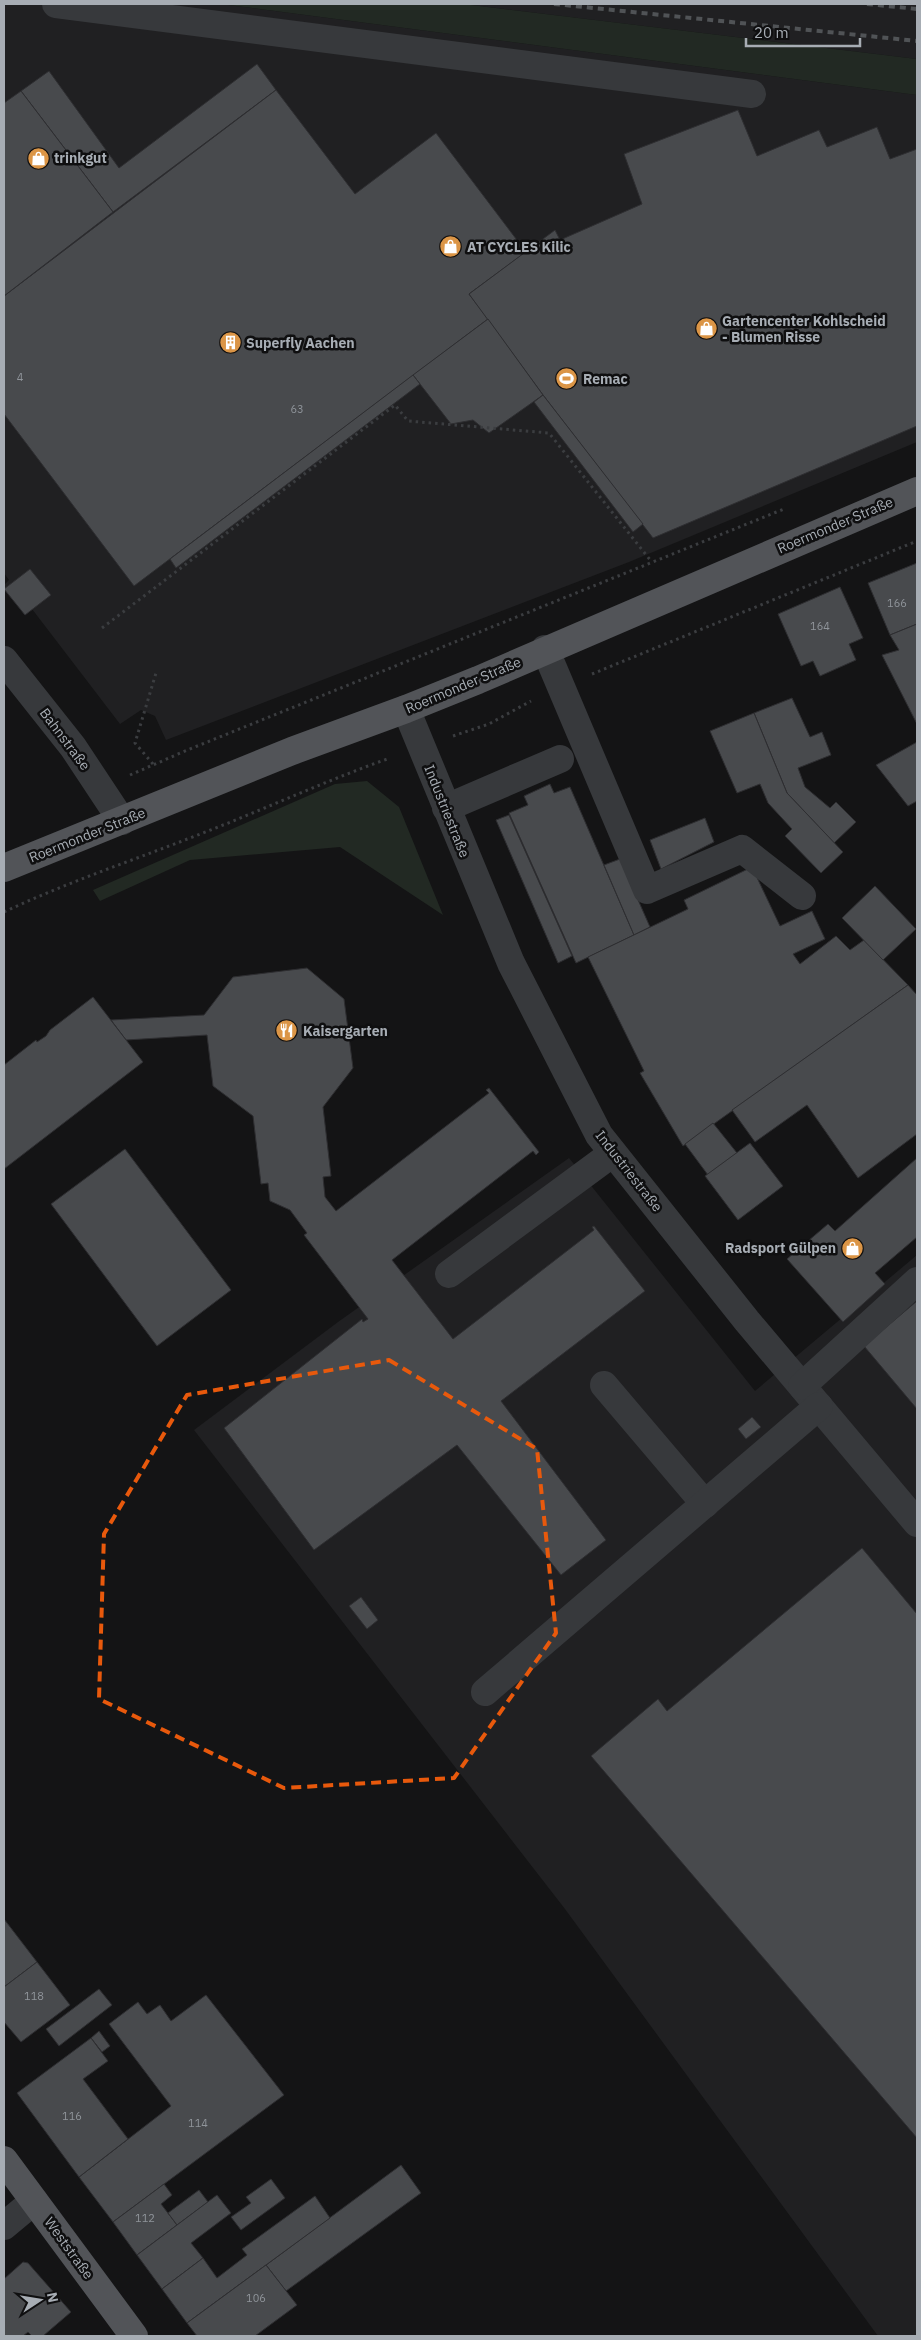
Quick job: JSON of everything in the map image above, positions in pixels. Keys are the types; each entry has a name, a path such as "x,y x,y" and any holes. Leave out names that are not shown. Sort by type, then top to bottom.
{"main road":[{"name":"Roermonder Straße","path":"4,868 292,751 406,709 917,491"},
{"name":"Weststraße","path":"4,2160 134,2336"}],"street":[{"path":"56,4 752,94"},
{"path":"545,650 647,890 742,850 802,896"},
{"name":"Bahnstraße","path":"4,660 102,788 122,821"},
{"name":"Industriestraße","path":"406,709 511,963 599,1135 747,1321 917,1523"},
{"path":"446,808 560,759"},
{"path":"449,1274 613,1152"},
{"path":"802,1386 917,1282"},
{"path":"604,1385 705,1504"},
{"path":"485,1692 819,1406"},
{"path":"4,2226 34,2201"}],"path":[{"path":"102,628 395,405 408,421 549,433 651,561"},
{"path":"102,788 153,764 788,507"},
{"path":"153,764 135,743 156,673"},
{"path":"4,912 48,891 214,829"}],"highlighted area":[{"path":"389,1360 537,1449 556,1633 454,1778 284,1788 99,1699 104,1534 187,1395"}],"shaded area":[{"path":"4,4 221,4 917,95 917,442 629,562 166,740 155,716 141,710 120,724 32,609 25,615 4,588 4,585 9,580 4,573"},
{"path":"221,4 463,4 917,59 917,95"},
{"path":"463,4 917,4 917,59"},
{"path":"367,781 399,807 443,915 340,847 190,860 100,901 93,890 335,784"},
{"path":"569,1158 755,1391 917,1255 917,2336 878,2336 565,1909 194,1430 338,1322"}],"building":[{"path":"257,64 276,90 113,212 21,91 49,71 119,168"},
{"name":"Superfly Aachen","path":"276,90 355,194 436,133 526,252 469,294 488,319 134,586 4,414 4,296"},
{"name":"trinkgut","path":"21,91 113,212 4,296 4,103"},
{"name":"Gartencenter Kohlscheid - Blumen Risse","path":"738,110 757,156 819,130 827,147 877,127 890,159 917,149 917,426 653,538 543,395 469,294 555,230 560,240 642,204 624,154"},
{"path":"488,319 543,395 489,433 473,420 451,424 413,375"},
{"path":"413,375 420,384 176,568 170,559"},
{"path":"543,395 643,524 633,532 534,402"},
{"path":"917,563 917,624 890,635 868,583"},
{"path":"30,569 51,595 25,615 4,589"},
{"path":"840,587 863,638 849,644 856,660 820,676 813,661 801,666 778,614"},
{"path":"917,624 917,724 882,655 899,650 890,635"},
{"path":"792,698 810,737 822,732 831,755 798,768 805,787 830,808 836,802 856,822 834,843 787,793 754,713"},
{"path":"754,713 787,793 843,852 821,873 785,836 792,829 768,803 760,784 737,793 710,731"},
{"path":"917,742 917,801 908,806 876,765"},
{"path":"550,784 554,793 570,787 634,935 576,963 509,813 528,805 524,796"},
{"path":"509,815 572,956 558,963 496,820"},
{"path":"705,818 714,842 661,869 650,840"},
{"path":"620,859 650,927 634,935 604,865"},
{"path":"752,867 780,926 812,911 825,939 793,954 800,964 836,936 850,950 864,940 908,985 683,1146 640,1073 644,1071 588,957 688,909 684,900"},
{"path":"875,886 916,929 883,960 842,918"},
{"path":"307,968 344,999 353,1068 323,1107 331,1176 323,1177 325,1197 336,1211 489,1093 486,1090 489,1088 539,1152 536,1155 533,1151 392,1260 453,1339 594,1230 592,1227 594,1226 645,1291 501,1401 606,1540 561,1575 457,1445 314,1550 224,1428 362,1319 363,1322 368,1319 304,1235 307,1233 290,1210 270,1201 268,1183 261,1184 253,1116 213,1086 207,1035 126,1040 111,1020 204,1015 233,977"},
{"path":"908,985 917,995 917,1134 858,1178 807,1105 755,1142 732,1110"},
{"path":"93,997 143,1062 4,1169 4,1065 36,1040 37,1042 46,1036 50,1030"},
{"path":"713,1123 737,1153 708,1175 685,1144"},
{"path":"750,1143 783,1186 738,1220 705,1176"},
{"path":"125,1149 231,1290 157,1346 51,1204"},
{"name":"Radsport Gülpen","path":"917,1158 917,1237 875,1273 885,1284 843,1322 787,1259 828,1224 835,1231"},
{"path":"917,1301 917,1409 864,1346"},
{"path":"752,1417 761,1427 746,1439 738,1429"},
{"path":"862,1548 917,1614 917,2138 591,1756 658,1699 667,1711"},
{"path":"361,1597 378,1620 367,1629 349,1606"},
{"path":"4,1919 37,1962 4,1987"},
{"path":"37,1962 70,2005 21,2042 4,2022 4,1987"},
{"path":"99,1989 112,2005 59,2046 46,2029"},
{"path":"206,1995 284,2095 113,2222 79,2177 171,2106 109,2024 138,2002 147,2014 160,2005 171,2021"},
{"path":"99,2031 110,2046 102,2052 91,2038"},
{"path":"91,2038 108,2061 83,2079 128,2139 79,2177 17,2093"},
{"path":"401,2165 421,2193 286,2291 266,2265"},
{"path":"271,2179 285,2198 241,2230 231,2217 251,2203 246,2197"},
{"path":"164,2184 172,2195 161,2204 177,2225 137,2255 113,2222"},
{"path":"199,2190 208,2202 177,2225 168,2213"},
{"path":"217,2195 231,2213 191,2243 203,2258 162,2289 137,2255"},
{"path":"315,2196 330,2218 187,2323 162,2289 203,2258 217,2278 247,2255 242,2249"},
{"path":"23,2262 28,2263 71,2312 43,2336 32,2336 28,2332 23,2336 4,2336 4,2279"},
{"path":"266,2265 297,2305 255,2336 197,2336 187,2323"}],"railway":[{"path":"554,4 917,41"},
{"path":"867,4 917,9"}],"place":[{"name":"trinkgut","path":"38,158"},
{"name":"AT CYCLES Kilic","path":"451,247"},
{"name":"Gartencenter Kohlscheid - Blumen Risse","path":"706,329"},
{"name":"Superfly Aachen","path":"230,343"},
{"name":"Remac","path":"567,379"},
{"name":"Kaisergarten","path":"287,1031"},
{"name":"Radsport Gülpen","path":"852,1248"}]}
